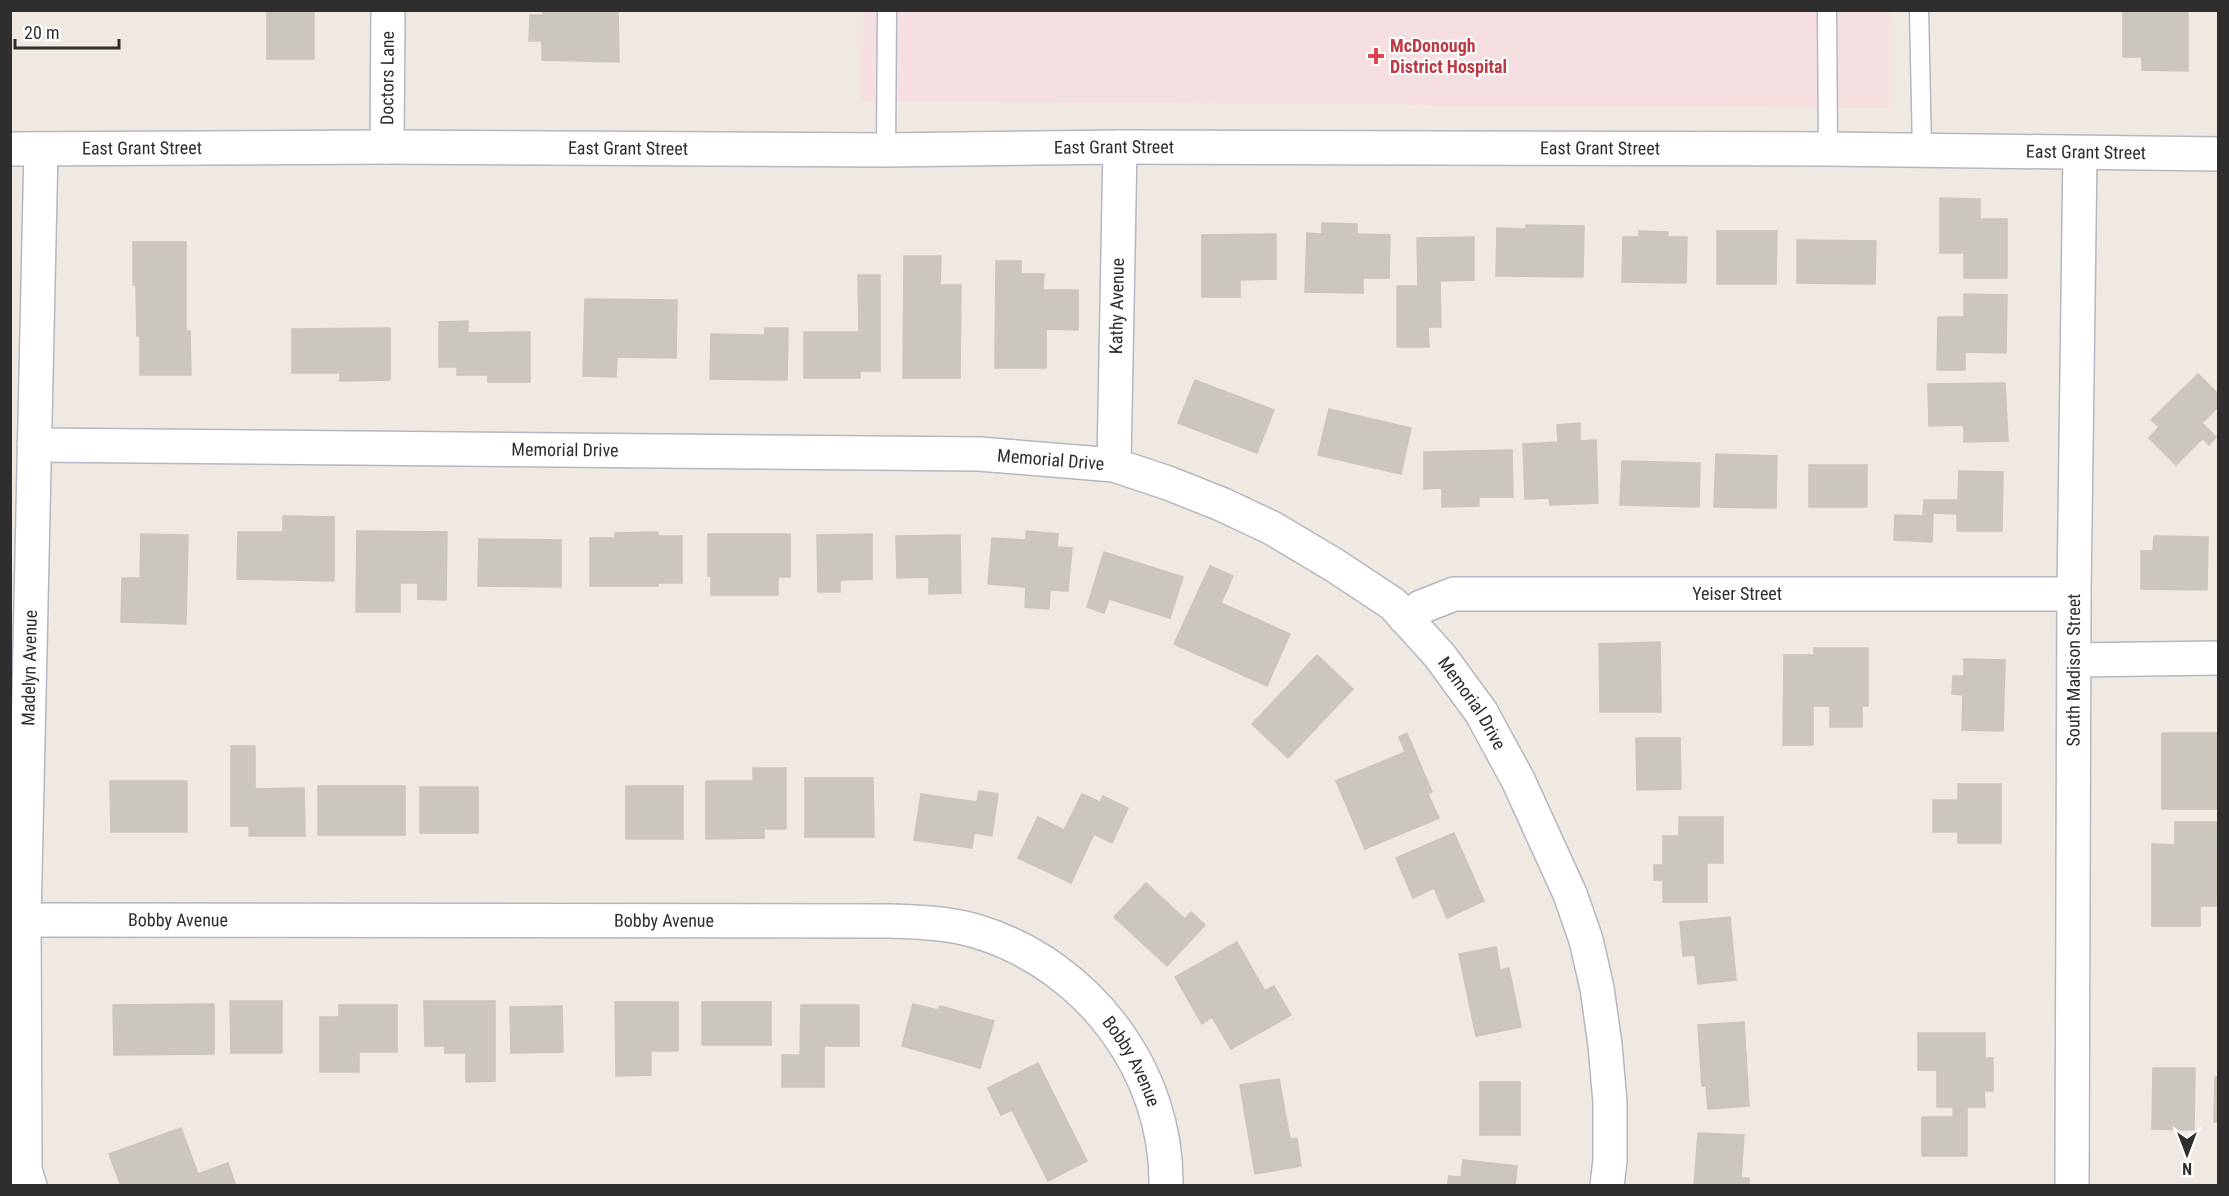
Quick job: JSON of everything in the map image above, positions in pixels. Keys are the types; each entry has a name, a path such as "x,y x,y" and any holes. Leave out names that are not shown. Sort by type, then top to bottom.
{"street":[{"name":"Doctors Lane","path":"387,147 388,10"},
{"name":"East Grant Street","path":"26,149 387,147 886,150 1120,147 1828,149 2218,154"},
{"name":"Kathy Avenue","path":"1113,465 1120,147"},
{"name":"Madelyn Avenue","path":"26,149 34,445 17,920 25,1170 30,1185"},
{"name":"South Madison Street","path":"2072,1185 2074,594 2080,153"},
{"name":"Memorial Drive","path":"34,445 979,454 1113,465 1221,504 1272,528 1334,564 1393,604 1440,656 1481,712 1518,780 1570,894 1586,940 1598,988 1605,1045 1610,1114 1610,1160 1607,1185"},
{"name":"Yeiser Street","path":"1405,618 1420,608 1454,594 2074,594"},
{"path":"2074,660 2218,658"},
{"name":"Bobby Avenue","path":"17,920 889,921 935,923 979,932 1021,949 1060,973 1094,1003 1122,1038 1144,1078 1159,1120 1167,1166 1166,1185"}],"lane":[{"path":"886,10 886,150"},
{"path":"1827,10 1828,149"},
{"path":"1919,10 1922,151"}],"shaded area":[{"name":"McDonough District Hospital","path":"863,11 1890,11 1889,108 861,101"}],"building":[{"path":"267,10 314,10 314,59 267,59"},
{"path":"543,10 618,10 619,62 542,60 542,41 529,41 530,15 543,15"},
{"path":"2123,10 2188,10 2188,71 2142,70 2142,57 2123,57"},
{"path":"1940,198 1980,199 1980,219 2007,219 2007,278 1964,278 1964,253 1940,253"},
{"path":"1322,223 1357,224 1357,234 1390,235 1389,278 1363,278 1363,293 1305,292 1307,233 1322,234"},
{"path":"1526,225 1584,226 1583,277 1496,276 1497,228 1526,229"},
{"path":"1639,231 1668,232 1668,237 1687,237 1686,283 1622,282 1623,237 1639,237"},
{"path":"1717,231 1777,231 1776,284 1717,284"},
{"path":"1276,234 1276,279 1240,280 1240,297 1202,297 1202,235"},
{"path":"1474,237 1474,280 1440,281 1441,327 1428,327 1429,347 1397,347 1397,286 1418,286 1417,238"},
{"path":"1797,240 1876,241 1875,284 1797,283"},
{"path":"133,242 186,242 186,331 190,331 191,375 140,375 140,336 137,336 136,285 133,285"},
{"path":"904,256 941,256 940,285 961,285 960,378 903,378"},
{"path":"996,261 1021,261 1021,274 1044,274 1043,290 1078,290 1078,330 1046,329 1046,368 995,368"},
{"path":"858,275 880,275 880,371 860,371 860,378 804,378 804,332 859,332"},
{"path":"1964,294 2007,295 2006,353 1965,352 1965,370 1937,370 1938,317 1964,317"},
{"path":"585,299 677,300 676,358 617,357 616,377 583,376"},
{"path":"468,321 468,333 530,332 530,382 488,382 488,375 457,375 457,367 439,367 439,322"},
{"path":"390,328 390,380 340,381 340,373 292,373 292,329"},
{"path":"765,328 788,328 787,380 710,379 711,334 765,335"},
{"path":"2198,374 2218,394 2218,407 2202,423 2216,437 2209,445 2203,438 2176,465 2149,438 2159,427 2151,420"},
{"path":"1195,380 1274,410 1257,453 1178,423"},
{"path":"2005,383 2008,441 1964,442 1964,425 1929,426 1928,384"},
{"path":"1329,409 1411,428 1401,474 1318,455"},
{"path":"1580,423 1580,441 1596,440 1598,503 1550,505 1549,498 1525,499 1523,444 1558,442 1557,425"},
{"path":"1512,450 1513,497 1479,497 1479,506 1442,507 1442,488 1424,489 1424,452"},
{"path":"1716,454 1777,456 1776,508 1714,507"},
{"path":"1622,461 1700,463 1699,507 1620,505"},
{"path":"1809,465 1867,465 1867,507 1809,507"},
{"path":"1959,471 2003,472 2002,531 1957,531 1957,514 1933,513 1932,542 1894,540 1895,515 1923,516 1924,500 1958,500"},
{"path":"283,516 334,517 334,581 237,579 238,532 283,532"},
{"path":"357,531 447,532 446,600 418,599 418,583 400,583 400,612 356,612"},
{"path":"1026,531 1058,534 1057,547 1072,548 1068,591 1050,590 1049,609 1025,607 1026,587 988,584 992,538 1026,540"},
{"path":"658,532 658,536 682,536 682,583 658,583 658,586 590,586 590,538 615,538 615,533"},
{"path":"141,534 188,535 186,624 121,622 122,578 140,578"},
{"path":"708,534 790,534 790,577 778,577 778,595 711,595 711,576 708,576"},
{"path":"872,534 872,579 840,580 840,592 818,592 817,535"},
{"path":"960,535 961,593 929,594 929,577 897,578 896,536"},
{"path":"2154,536 2208,537 2207,590 2141,589 2141,551 2153,551"},
{"path":"479,539 561,540 561,587 478,586"},
{"path":"1104,552 1183,577 1170,618 1109,599 1104,613 1087,607"},
{"path":"1210,566 1233,576 1221,603 1290,634 1267,686 1174,644"},
{"path":"1660,642 1661,712 1600,712 1599,644"},
{"path":"1814,648 1868,648 1868,706 1862,706 1862,727 1830,727 1830,706 1813,706 1813,745 1783,745 1784,655 1814,655"},
{"path":"1317,655 1353,689 1288,758 1252,724"},
{"path":"1964,659 2005,660 2003,731 1962,730 1963,695 1952,694 1953,676 1964,676"},
{"path":"1407,733 1432,792 1428,794 1439,818 1365,849 1336,781 1405,752 1399,737"},
{"path":"2162,733 2218,733 2218,809 2162,809"},
{"path":"1636,738 1680,738 1681,789 1637,790"},
{"path":"231,746 255,746 255,789 304,788 305,836 249,836 249,826 231,826"},
{"path":"753,768 786,768 786,829 764,829 764,838 706,839 706,781 753,781"},
{"path":"805,778 873,778 874,837 805,837"},
{"path":"110,781 187,781 187,832 111,832"},
{"path":"1958,784 2001,784 2001,843 1958,843 1958,832 1933,832 1933,800 1958,800"},
{"path":"318,786 405,786 405,835 318,835"},
{"path":"626,786 683,786 683,839 626,839"},
{"path":"420,787 478,787 478,833 420,833"},
{"path":"979,791 998,794 992,836 974,833 972,848 914,840 921,794 977,802"},
{"path":"1082,794 1100,802 1103,796 1128,808 1112,843 1094,834 1071,883 1018,858 1038,817 1064,830"},
{"path":"1679,817 1723,817 1723,863 1707,863 1707,902 1663,902 1663,880 1654,880 1654,865 1663,865 1663,836 1679,836"},
{"path":"2175,822 2218,822 2216,906 2200,906 2200,926 2152,926 2152,844 2175,845"},
{"path":"1454,833 1484,901 1447,918 1434,888 1413,898 1396,858"},
{"path":"1146,883 1185,919 1191,912 1205,925 1167,966 1114,917"},
{"path":"1730,917 1736,980 1698,984 1695,955 1683,956 1680,922"},
{"path":"1237,942 1265,991 1274,986 1291,1015 1231,1049 1212,1017 1202,1024 1175,977"},
{"path":"1496,947 1500,970 1509,968 1521,1027 1476,1036 1459,954"},
{"path":"230,1001 282,1001 282,1053 231,1053"},
{"path":"424,1001 495,1001 495,1081 466,1082 466,1053 445,1053 445,1046 425,1046"},
{"path":"615,1002 678,1002 678,1051 651,1051 651,1075 616,1076"},
{"path":"702,1002 771,1002 771,1045 702,1045"},
{"path":"214,1004 214,1054 114,1055 113,1005"},
{"path":"913,1004 938,1010 940,1006 994,1021 980,1068 902,1046"},
{"path":"339,1005 397,1005 397,1052 359,1052 359,1072 320,1072 320,1017 339,1017"},
{"path":"801,1005 859,1005 859,1046 824,1046 824,1087 782,1087 782,1055 800,1055"},
{"path":"562,1006 563,1052 511,1053 510,1007"},
{"path":"1744,1022 1749,1106 1708,1109 1706,1086 1702,1086 1698,1025"},
{"path":"1918,1033 1985,1033 1985,1058 1993,1058 1993,1091 1984,1091 1985,1107 1967,1107 1967,1156 1922,1156 1922,1117 1953,1117 1953,1107 1937,1107 1937,1070 1918,1070"},
{"path":"1038,1063 1087,1161 1048,1181 1012,1110 1001,1115 988,1088"},
{"path":"2153,1068 2195,1068 2194,1130 2152,1129"},
{"path":"2215,1077 2218,1077 2218,1122 2214,1122"},
{"path":"1279,1079 1290,1139 1297,1138 1301,1166 1255,1174 1240,1085"},
{"path":"1480,1082 1520,1082 1520,1135 1480,1135"},
{"path":"181,1128 198,1174 228,1163 236,1186 121,1186 109,1154"},
{"path":"1698,1133 1744,1135 1741,1178 1749,1178 1749,1186 1694,1186"},
{"path":"1463,1160 1517,1166 1515,1186 1447,1186 1449,1176 1461,1177"}],"place":[{"name":"McDonough District Hospital","path":"1376,56"}]}
